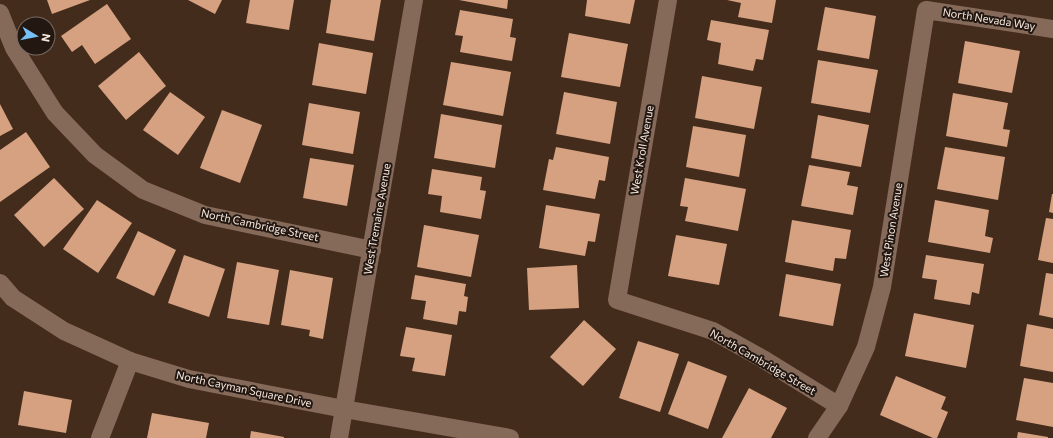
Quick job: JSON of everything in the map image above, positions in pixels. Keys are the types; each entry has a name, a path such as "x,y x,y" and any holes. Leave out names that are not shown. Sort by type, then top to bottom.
{"street":[{"name":"West Tremaine Avenue","path":"339,438 414,0"},
{"name":"West Kroll Avenue","path":"617,300 668,0"},
{"name":"North Nevada Way","path":"926,10 1053,29"},
{"name":"West Pinon Avenue","path":"817,438 839,406 866,347 882,287 926,10"},
{"name":"North Cambridge Street","path":"0,13 14,48 55,113 95,155 144,190 206,215 372,250"},
{"name":"North Cayman Square Drive","path":"0,283 13,298 64,331 130,361 188,379 344,409 510,438"},
{"name":"North Cambridge Street","path":"617,300 713,331 763,359 839,406"},
{"path":"100,438 130,361"}],"building":[{"path":"47,0 90,0 52,14"},
{"path":"188,0 222,0 215,14"},
{"path":"250,0 294,0 289,30 246,23"},
{"path":"331,0 381,0 374,41 326,33"},
{"path":"459,0 508,0 507,9"},
{"path":"587,0 635,0 630,24 585,16"},
{"path":"727,0 776,0 772,23 738,17 741,3"},
{"path":"107,4 131,39 95,64 82,45 72,52 61,36"},
{"path":"825,7 876,16 869,59 817,50"},
{"path":"460,10 513,19 510,37 516,38 512,61 460,52 463,36 455,35"},
{"path":"711,20 769,30 763,60 756,59 753,71 718,64 721,43 707,40"},
{"path":"569,33 628,44 620,87 561,77"},
{"path":"965,41 1020,51 1012,93 958,83"},
{"path":"319,43 373,53 366,94 312,85"},
{"path":"139,52 166,86 126,120 98,86"},
{"path":"818,60 878,70 870,113 811,103"},
{"path":"451,62 511,72 503,116 443,105"},
{"path":"702,76 762,87 754,129 695,118"},
{"path":"170,92 205,117 178,155 143,130"},
{"path":"564,92 617,102 610,144 556,134"},
{"path":"953,93 1008,103 1003,129 1010,130 1007,147 946,136"},
{"path":"309,103 360,112 353,154 302,145"},
{"path":"0,104 13,129 0,136"},
{"path":"222,110 262,125 240,183 200,168"},
{"path":"441,114 502,125 495,168 434,158"},
{"path":"818,115 869,125 861,167 811,158"},
{"path":"693,126 746,135 739,177 686,167"},
{"path":"26,132 50,167 0,202 0,150"},
{"path":"556,147 609,157 605,181 599,180 595,199 543,190 549,159 553,160"},
{"path":"945,147 1005,157 998,200 937,189"},
{"path":"310,158 354,165 347,206 303,198"},
{"path":"809,165 850,172 847,185 858,187 853,215 801,206"},
{"path":"432,169 482,177 480,190 486,191 481,219 440,212 442,196 428,194"},
{"path":"54,178 84,209 44,247 14,215"},
{"path":"685,178 746,189 738,231 685,221 688,207 680,206"},
{"path":"1053,194 1053,213 1049,212"},
{"path":"97,200 132,223 98,273 63,249"},
{"path":"935,200 989,210 985,236 993,238 990,253 928,242"},
{"path":"546,205 600,214 595,242 588,241 585,256 539,248"},
{"path":"1046,218 1053,219 1053,263 1038,260"},
{"path":"792,220 851,230 846,259 835,258 833,271 785,262"},
{"path":"424,225 479,235 471,277 417,267"},
{"path":"138,231 176,250 154,296 116,278"},
{"path":"676,235 727,244 719,285 668,276"},
{"path":"184,255 225,269 209,317 168,303"},
{"path":"926,255 984,264 979,294 972,292 970,305 934,299 937,280 922,278"},
{"path":"237,262 279,270 269,325 227,318"},
{"path":"577,265 579,308 529,310 527,268"},
{"path":"290,270 333,278 323,339 309,336 310,330 281,325"},
{"path":"1046,273 1053,274 1053,318 1039,315"},
{"path":"786,274 841,284 833,326 779,316"},
{"path":"415,275 466,284 464,296 468,297 466,312 459,311 457,325 423,319 426,301 411,299"},
{"path":"914,313 974,325 966,368 905,356"},
{"path":"584,320 616,349 583,386 550,357"},
{"path":"1027,324 1053,329 1053,372 1020,366"},
{"path":"406,327 452,335 445,376 412,371 415,358 400,356"},
{"path":"638,341 679,354 660,412 619,398"},
{"path":"688,361 727,376 708,429 668,414"},
{"path":"896,376 946,397 941,409 948,412 937,438 933,438 880,415"},
{"path":"1024,378 1053,383 1053,427 1016,420"},
{"path":"749,388 787,408 771,438 722,438"},
{"path":"24,391 72,400 66,433 18,425"},
{"path":"152,413 209,423 206,438 147,438"},
{"path":"251,431 284,437 284,438 250,438"},
{"path":"1018,432 1048,437 1048,438 1017,438"}]}
